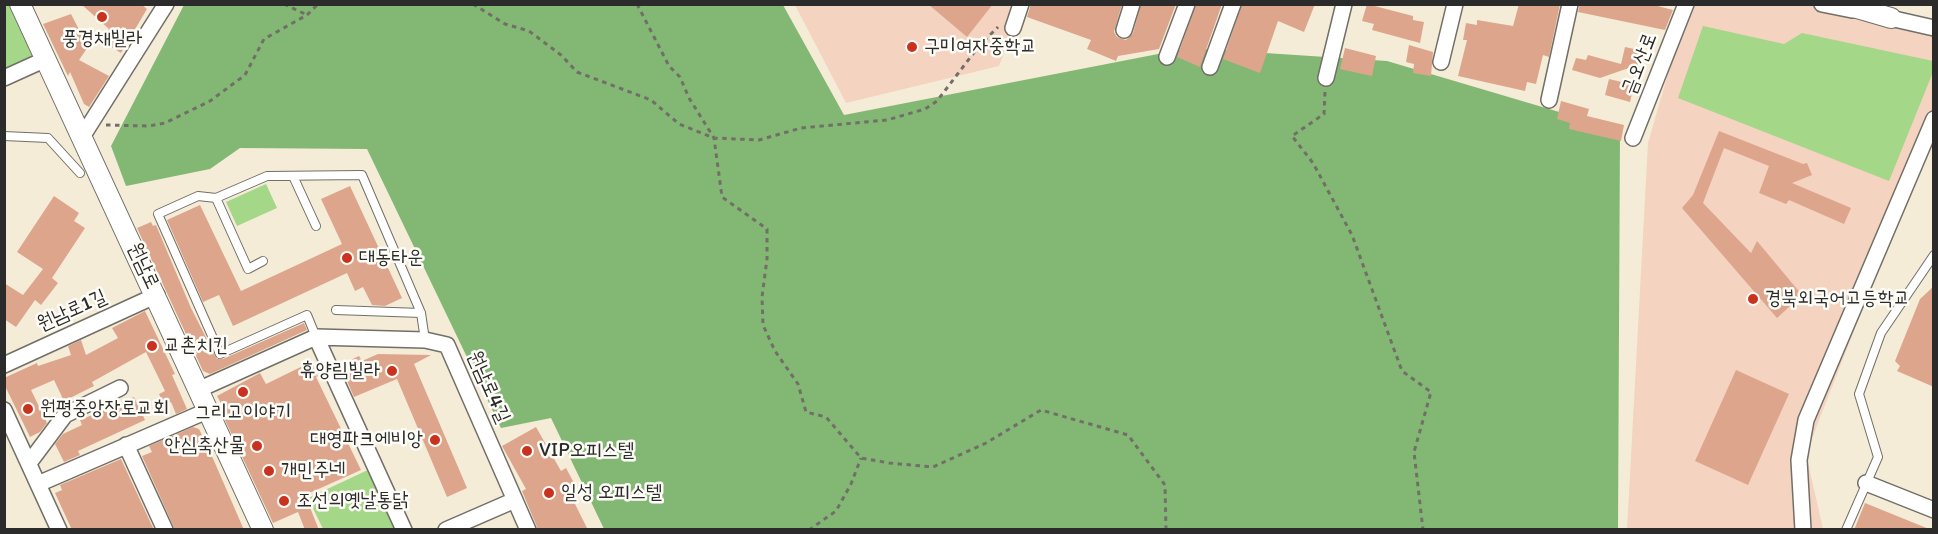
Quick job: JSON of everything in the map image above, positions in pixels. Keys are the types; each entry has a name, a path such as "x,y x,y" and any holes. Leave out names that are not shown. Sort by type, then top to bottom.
{"street":[{"name":"원남로","path":"20,4 46,59 87,129 157,296 263,530"},
{"path":"87,129 166,4"},
{"path":"1009,24 1021,4"},
{"path":"1124,30 1132,4"},
{"path":"1167,57 1187,4"},
{"path":"1210,67 1233,4"},
{"path":"1326,78 1344,4"},
{"path":"1441,62 1455,4"},
{"path":"1549,100 1570,4"},
{"name":"금오산로","path":"1634,138 1686,4"},
{"path":"1822,4 1934,28"},
{"path":"4,78 46,59"},
{"path":"1803,530 1799,460 1806,420 1934,119"},
{"name":"원남로1길","path":"4,365 157,296"},
{"path":"316,337 404,530"},
{"name":"원남로4길","path":"200,389 316,337 425,340 447,345 528,530"},
{"path":"28,463 65,415 120,388"},
{"path":"4,410 59,530"},
{"path":"38,484 209,410"},
{"path":"126,446 165,530"},
{"path":"1866,483 1934,510"},
{"path":"446,530 515,500"}],"lane":[{"path":"4,136 48,138 80,173"},
{"path":"316,337 307,315 220,354 158,214 198,196 216,198 267,176 362,175 421,313 425,340"},
{"path":"293,176 316,226"},
{"path":"216,198 249,269 263,261"},
{"path":"1846,530 1878,457 1859,394 1881,333 1934,255"},
{"path":"336,310 421,313"}],"path":[{"path":"284,4 307,15"},
{"path":"87,129 165,123 210,101 245,75 264,39 307,15 318,4"},
{"path":"473,4 505,24 530,31 561,55 577,72 651,100 679,124 714,138 759,140 801,128 887,120 925,109 937,101 979,46 1009,24"},
{"path":"637,4 669,66 680,77 689,98 714,138 722,197 767,229 767,260 762,297 763,325 776,351 798,384 806,412 826,417 861,458 933,467 986,443 1041,410 1128,435 1165,485 1166,530"},
{"path":"1326,78 1324,114 1292,136 1313,163 1352,235 1402,370 1431,392 1414,452 1423,530"},
{"path":"809,530 836,511 851,484 861,458"}],"shaded area":[{"name":"구미여자중학교","path":"795,5 1023,5 999,66 846,103"},
{"name":"경북외국어고등학교","path":"1688,5 1814,5 1933,28 1933,127 1806,454 1823,529 1627,530 1648,143"}],"green space":[{"path":"4,5 20,5 46,59 4,78"},
{"path":"184,5 783,5 844,115 1189,48 1387,61 1620,130 1618,529 604,529 551,418 501,428 367,149 240,148 210,169 126,186 111,146"},
{"path":"1703,26 1784,44 1802,33 1933,61 1933,72 1889,181 1678,98"},
{"path":"266,184 277,208 237,226 226,202"},
{"path":"370,469 398,529 323,529 308,498"}],"building":[{"path":"81,4 141,4 147,9 121,53 102,41 109,29"},
{"path":"928,4 993,4 967,37"},
{"path":"1031,4 1122,4 1114,32 1117,37 1126,40 1133,33 1141,4 1176,4 1159,49 1118,56 1116,61 1087,49 1091,40 1027,17"},
{"path":"1196,4 1222,4 1200,67 1177,57"},
{"path":"1242,4 1315,4 1304,32 1278,21 1260,73 1223,59"},
{"path":"1367,4 1413,16 1413,20 1424,22 1420,43 1372,30 1374,24 1362,21"},
{"path":"1519,4 1560,4 1549,57 1543,55 1536,84 1527,82 1525,91 1458,76 1467,40 1463,40 1466,23 1477,25 1477,20 1513,26"},
{"path":"1580,4 1650,4 1673,10 1665,30 1578,12"},
{"path":"71,14 88,47 79,60 109,76 89,107 84,104 70,72 68,76 43,24"},
{"path":"1409,45 1433,52 1431,76 1413,73 1414,64 1406,62"},
{"path":"1625,47 1648,52 1646,62 1600,78 1572,70 1576,58 1586,60 1588,55 1621,64"},
{"path":"1345,48 1376,56 1372,76 1340,69"},
{"path":"1609,79 1634,85 1630,102 1605,95"},
{"path":"1561,101 1589,109 1587,116 1624,125 1621,141 1569,129 1570,123 1557,119"},
{"path":"1719,131 1803,164 1807,163 1812,175 1792,183 1851,208 1844,224 1789,200 1786,204 1759,193 1769,166 1724,148 1703,203 1751,253 1757,241 1802,295 1777,318 1682,208 1693,195"},
{"name":"대동타운","path":"350,186 402,298 385,306 372,305 363,287 355,291 347,273 233,326 219,295 203,302 167,220 200,205 241,291 342,244 321,199"},
{"path":"54,196 79,213 74,221 85,228 52,278 58,283 41,305 35,300 16,327 4,319 4,283 23,295 43,269 17,252"},
{"path":"151,222 153,226 156,225 191,308 217,359 223,359 304,323 307,330 210,374 203,371 137,228"},
{"path":"1934,286 1934,387 1897,371 1900,366 1895,361 1920,299"},
{"path":"145,311 175,374 172,375 187,409 176,414 171,402 164,405 159,394 165,391 146,352 92,382 94,386 64,401 54,380 31,390 47,423 40,432 30,437 4,384 4,378 37,363 38,366 71,355 68,346 81,340 86,355 118,338 112,328"},
{"path":"378,354 431,355 414,364 467,488 447,497 397,379 354,397 340,365 359,356 362,361"},
{"path":"311,362 361,470 305,495 319,530 305,530 298,512 273,523 225,420 229,418 217,396 260,373 266,384"},
{"path":"1736,370 1789,394 1748,485 1695,461"},
{"path":"134,397 145,420 78,451 80,455 64,462 55,444 63,434 82,425 80,420"},
{"path":"193,427 199,429 208,447 244,530 175,530 142,456 152,452 149,446"},
{"path":"536,427 561,471 566,468 580,494 572,498 588,530 538,530 522,491 526,489 502,446"},
{"path":"121,459 154,530 72,530 55,493 62,490 60,485"},
{"path":"1865,503 1929,529 1929,530 1854,530"}],"place":[{"name":"풍경채빌라","path":"102,17"},
{"name":"구미여자중학교","path":"912,47"},
{"name":"대동타운","path":"347,258"},
{"name":"경북외국어고등학교","path":"1753,299"},
{"name":"교촌치킨","path":"152,346"},
{"name":"휴양림빌라","path":"392,371"},
{"name":"그리고이야기","path":"243,392"},
{"name":"원평중앙장로교회","path":"28,409"},
{"name":"대영파크에비앙","path":"435,440"},
{"name":"안심축산물","path":"257,446"},
{"name":"VIP오피스텔","path":"527,451"},
{"name":"개민주네","path":"269,471"},
{"name":"일성 오피스텔","path":"549,493"},
{"name":"조선의옛날통닭","path":"284,501"}]}
